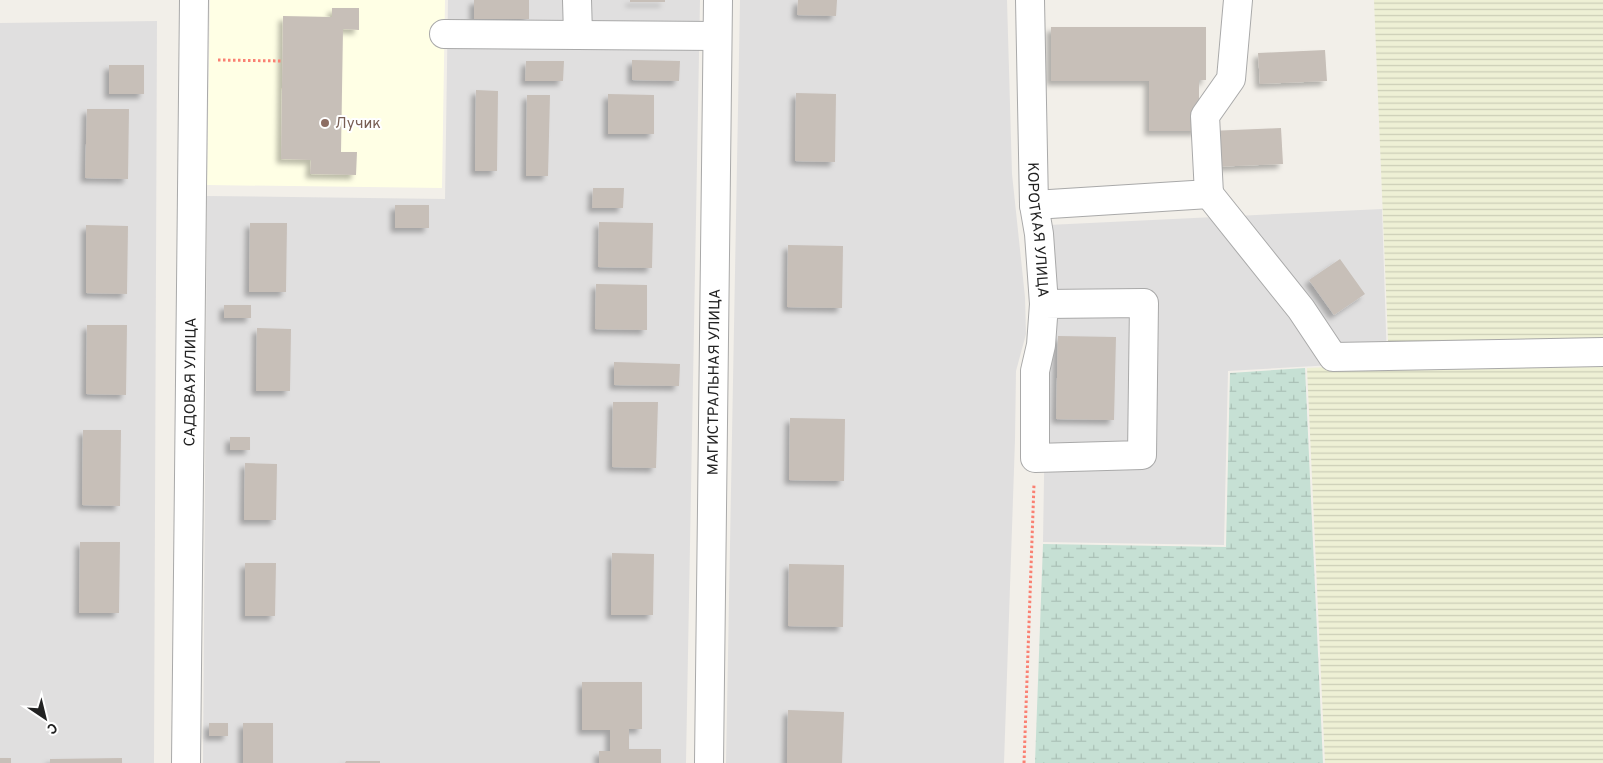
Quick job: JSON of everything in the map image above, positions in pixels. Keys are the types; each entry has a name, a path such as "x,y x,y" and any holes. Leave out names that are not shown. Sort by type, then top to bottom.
{"street":[{"name":"САДОВАЯ УЛИЦА","path":"186,763 194,0"},
{"path":"578,0 578,34"},
{"name":"МАГИСТРАЛЬНАЯ УЛИЦА","path":"709,763 718,0"},
{"name":"КОРОТКАЯ УЛИЦА","path":"1030,0 1034,205 1039,234 1044,304 1041,345 1035,371 1036,458"},
{"path":"1238,0 1231,79 1205,116 1209,194 1301,310 1333,357 1603,352"},
{"path":"444,34 717,36"},
{"path":"1034,205 1209,194"},
{"path":"1036,458 1142,455 1144,303 1044,304"}],"path":[{"path":"194,60 282,61"},
{"path":"1024,763 1036,458"}],"shaded area":[{"name":"Лучик","path":"210,0 445,0 442,188 207,185"},
{"path":"448,0 700,0 686,763 203,763 207,196 445,199"},
{"path":"740,0 1007,0 1012,174 1025,297 1026,334 1016,371 1004,763 726,763"},
{"path":"1374,0 1603,0 1603,763 1325,763 1307,368 1389,364"},
{"path":"157,21 154,763 0,763 0,23"},
{"path":"1382,209 1387,362 1228,371 1224,545 1043,542 1048,225"}],"green space":[{"path":"1305,368 1323,763 1035,763 1043,544 1226,547 1230,373"}],"building":[{"path":"474,0 529,0 529,19 474,19"},
{"path":"630,0 665,0 665,2 630,2"},
{"path":"798,0 837,0 836,16 797,15"},
{"path":"332,8 359,8 359,30 343,29 341,152 357,152 356,175 310,174 311,160 281,159 283,16 332,17"},
{"path":"1051,27 1206,27 1206,80 1199,80 1199,131 1149,131 1149,81 1051,81"},
{"path":"1325,50 1327,81 1260,84 1258,53"},
{"path":"632,60 680,61 679,81 632,80"},
{"path":"526,61 564,61 563,81 525,81"},
{"path":"109,65 144,65 144,94 109,94"},
{"path":"476,90 498,91 497,171 475,171"},
{"path":"796,93 836,94 835,162 795,161"},
{"path":"608,94 654,95 654,134 608,134"},
{"path":"527,95 550,95 548,176 526,176"},
{"path":"87,109 129,109 128,179 85,178"},
{"path":"1281,128 1283,164 1211,167 1209,131"},
{"path":"593,188 624,188 623,208 592,208"},
{"path":"395,205 429,205 429,228 395,228"},
{"path":"599,222 653,223 652,268 598,267"},
{"path":"250,223 287,223 286,292 249,292"},
{"path":"86,225 128,226 127,294 86,293"},
{"path":"788,245 843,246 842,308 787,307"},
{"path":"1340,259 1365,294 1334,315 1309,280"},
{"path":"596,284 647,285 647,330 595,329"},
{"path":"224,305 251,305 251,318 224,318"},
{"path":"87,325 127,325 126,395 86,394"},
{"path":"257,328 291,329 290,391 256,391"},
{"path":"1058,336 1116,337 1114,420 1056,419"},
{"path":"614,362 680,364 679,386 614,385"},
{"path":"613,402 658,402 656,468 612,467"},
{"path":"790,418 845,419 844,481 789,480"},
{"path":"83,430 121,430 120,506 82,505"},
{"path":"230,437 250,437 250,450 230,450"},
{"path":"245,463 277,464 276,520 244,520"},
{"path":"80,542 120,542 119,613 79,613"},
{"path":"612,553 654,554 653,615 611,615"},
{"path":"245,563 276,563 275,616 245,616"},
{"path":"789,564 844,565 843,627 788,626"},
{"path":"582,682 642,682 642,729 629,729 629,749 661,749 661,763 599,763 599,751 610,751 610,730 582,730"},
{"path":"788,710 844,712 842,763 787,763"},
{"path":"209,723 228,723 228,736 209,736"},
{"path":"243,723 273,723 273,763 243,763"},
{"path":"0,758 11,758 11,763 0,763"},
{"path":"122,758 122,763 50,763 50,759"},
{"path":"346,761 380,761 380,763 345,763"}],"place":[{"name":"Лучик","path":"325,123"}]}
